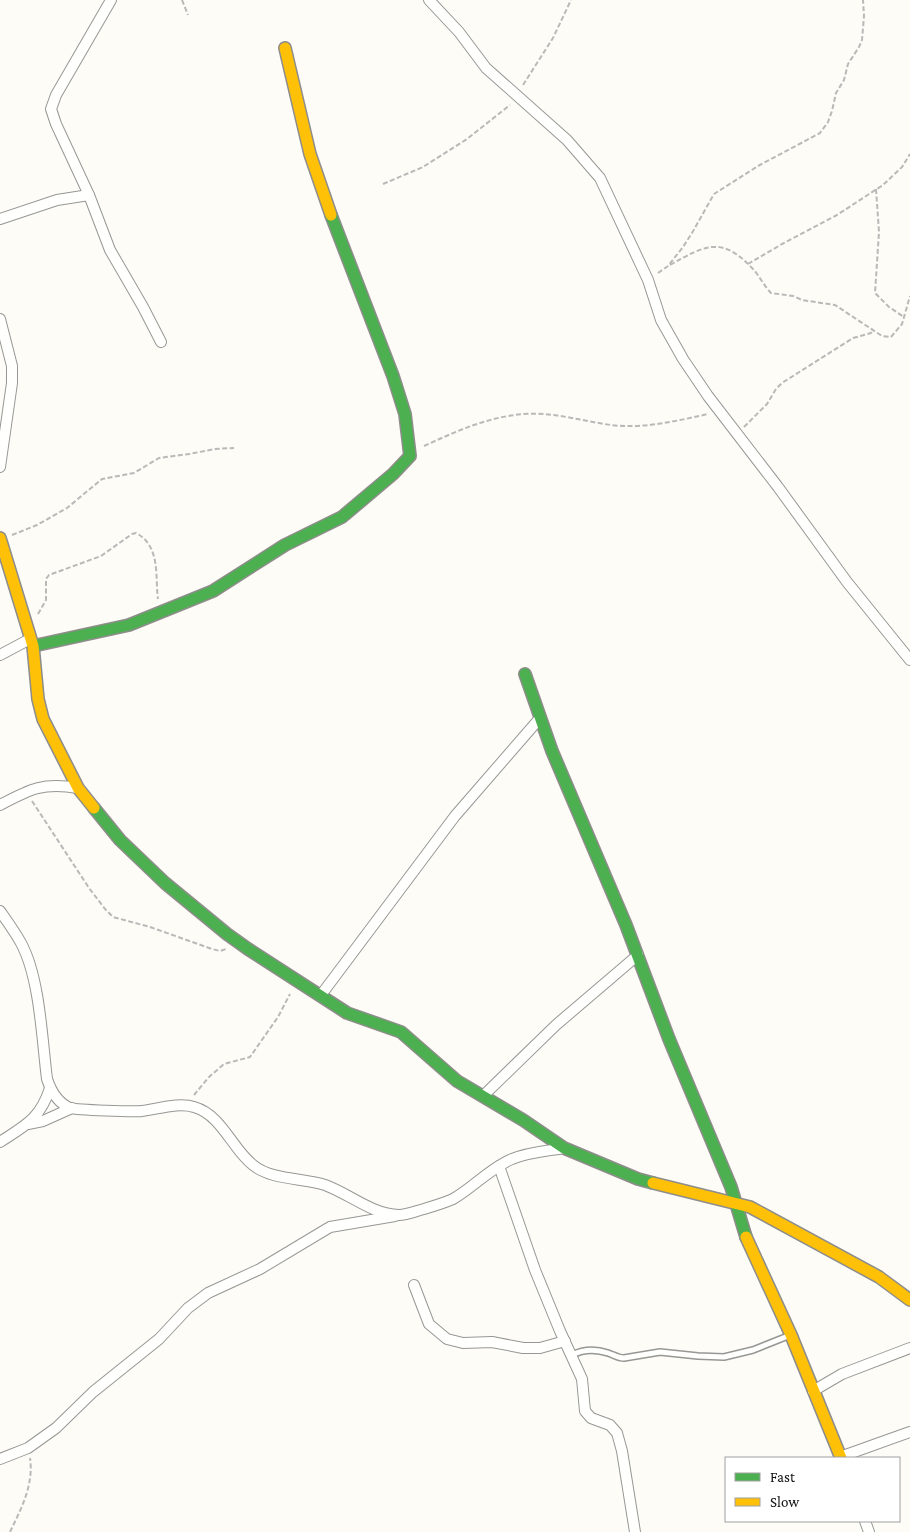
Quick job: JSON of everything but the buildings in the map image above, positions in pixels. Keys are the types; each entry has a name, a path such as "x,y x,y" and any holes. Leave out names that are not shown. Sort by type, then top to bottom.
{"street":[{"path":"111,0 56,95 50,109 110,250 143,306 161,342"},
{"path":"429,0 464,39 480,61 567,140 600,178 648,280 656,308 670,339 719,411 778,487 847,582 910,660"},
{"path":"0,655 30,639 128,625 159,614 213,590 286,545 342,517 409,458 410,452 405,414 393,376 310,154 285,48"},
{"path":"0,219 57,200 88,195"},
{"path":"0,319 12,366 0,467"},
{"path":"0,539 30,639 36,672 37,699 42,719 78,788 114,833 139,860 241,944 347,1013 401,1032 457,1081 484,1096 564,1148 638,1179 681,1191 735,1202 758,1211 879,1277 910,1300"},
{"path":"525,674 568,789 638,955 673,1048 731,1187 752,1248 791,1335 840,1457 910,1432"},
{"path":"321,996 410,879 455,816 540,718"},
{"path":"0,805 25,791 50,785 78,788"},
{"path":"0,911 21,944 27,958 38,1007 47,1080 50,1088 60,1101 72,1108"},
{"path":"484,1096 556,1025 638,955"},
{"path":"0,1142 28,1124 41,1110 50,1088"},
{"path":"28,1124 43,1121 72,1108 139,1111 184,1106 199,1108 213,1120 247,1160 262,1171 325,1185 368,1206 399,1215"},
{"path":"0,1460 28,1448 56,1428 93,1392 159,1339 188,1308 208,1294 260,1269 330,1228 409,1214 452,1199 499,1166 514,1158 564,1148"},
{"path":"499,1166 535,1270 582,1379 584,1409 587,1415 610,1425 617,1432 622,1451 635,1532"},
{"path":"414,1285 429,1324 448,1339 464,1343 492,1342 523,1348 540,1348 565,1341"},
{"path":"813,1391 842,1374 910,1348"}],"lane":[{"path":"572,1355 587,1350 604,1352 618,1358 660,1352 698,1356 724,1356 754,1350 791,1335"}],"path":[{"path":"182,0 188,15"},
{"path":"383,184 423,167 441,156 488,124 512,104 553,38 571,0"},
{"path":"668,266 692,233 714,194 758,166 820,133 828,122 836,93 844,80 848,64 860,47 864,16 863,0"},
{"path":"748,264 837,215 876,189 902,167 910,154"},
{"path":"876,189 880,232 875,293 884,304 904,318"},
{"path":"648,280 690,253 714,245 724,247 748,264 771,292 793,296 802,300 835,305 882,336 890,337 898,330 904,318 910,296"},
{"path":"737,434 767,404 782,383 853,338 870,333 874,329"},
{"path":"410,452 469,425 502,417 550,414 611,425 633,426 660,424 719,411"},
{"path":"0,539 37,525 67,508 102,479 134,473 159,458 215,449 234,448"},
{"path":"30,639 46,600 46,580 48,576 101,556 125,538 136,533 149,546 155,558 159,614"},
{"path":"25,791 89,888 113,917 150,926 220,951 241,944"},
{"path":"184,1106 209,1077 224,1064 250,1057 278,1017 296,980"},
{"path":"10,1532 24,1501 30,1476 28,1448"}],"traffic: fast":[{"path":"33,646 129,625 213,591 285,545 342,517 393,474 410,456 405,414 393,376 331,215"},
{"path":"525,674 552,751 626,925 669,1039 731,1187 746,1237"},
{"path":"94,808 120,840 165,883 248,949 347,1013 401,1032 457,1081 523,1120 564,1148 638,1179 653,1183"}],"traffic: slow":[{"path":"285,48 310,154 331,215"},
{"path":"0,538 33,646 38,699 43,719 78,788 94,808"},
{"path":"653,1183 750,1207 879,1277 910,1300"},
{"path":"746,1237 791,1335 841,1457"}]}
